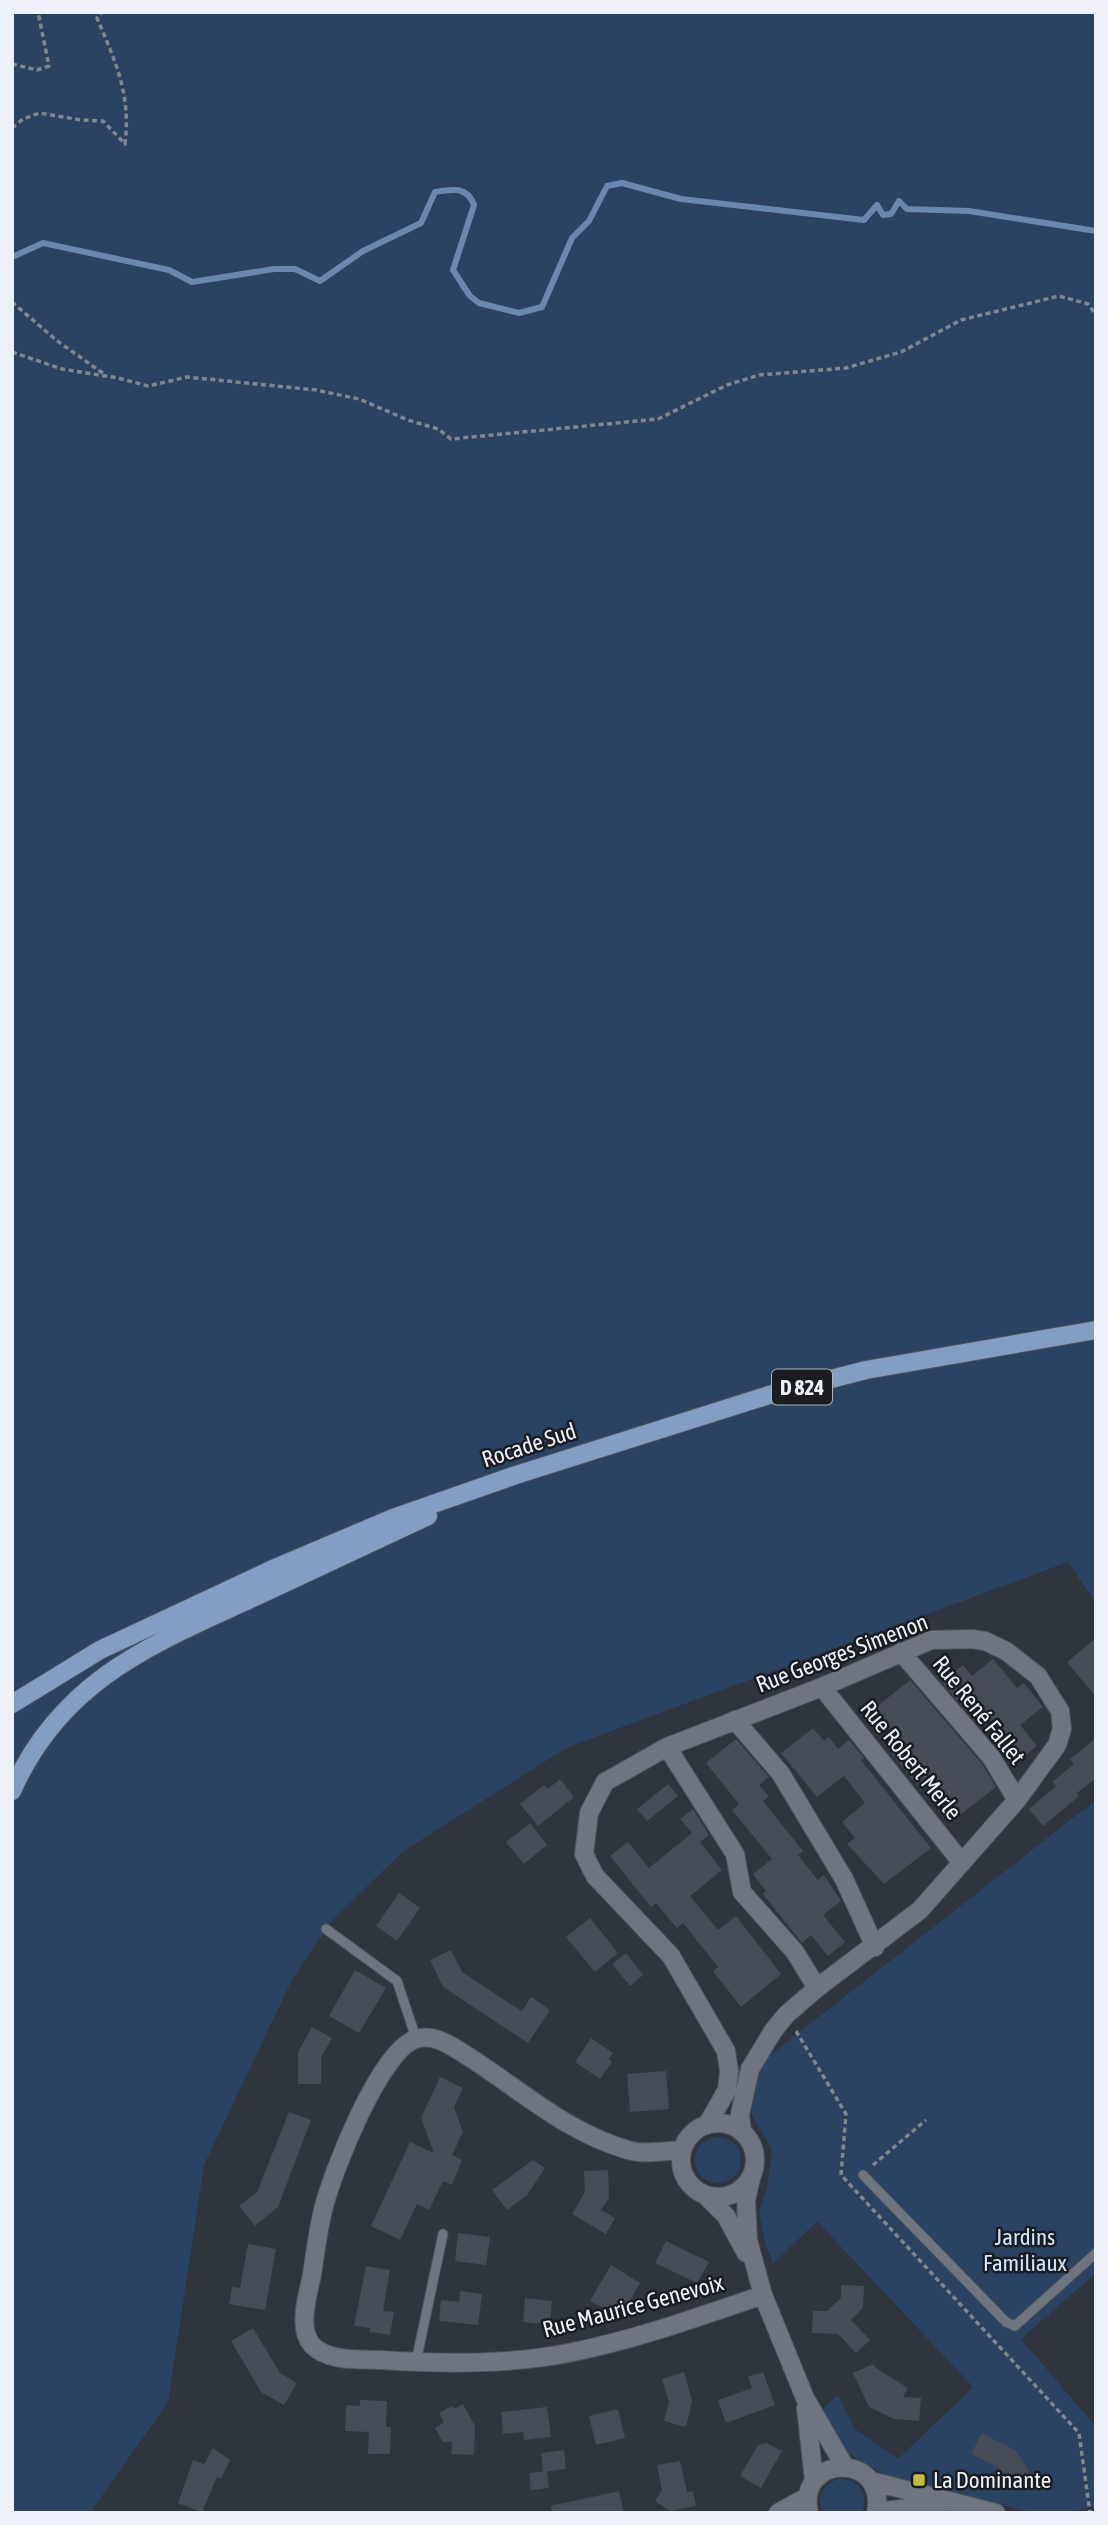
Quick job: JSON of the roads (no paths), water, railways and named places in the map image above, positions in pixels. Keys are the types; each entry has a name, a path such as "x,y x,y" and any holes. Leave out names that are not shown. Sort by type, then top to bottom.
{"main road":[{"name":"Rocade Sud","path":"12,1704 100,1650 275,1569 381,1523 516,1475 769,1395 866,1370 1096,1330"},
{"path":"12,1791 29,1756 48,1728 76,1698 107,1672 176,1633 516,1475"},
{"path":"12,1695 100,1650"}],"street":[{"name":"Rue Georges Simenon","path":"707,2125 727,2090 729,2071 726,2051 670,1956 595,1875 584,1854 589,1813 605,1782 667,1746 822,1687 931,1640 972,1639 985,1641 1006,1651 1038,1676 1060,1712 1062,1730 1057,1745 1017,1800 920,1910 875,1947 817,1988 786,2015 761,2047 750,2069 740,2114 742,2132"},
{"name":"Rue René Fallet","path":"901,1652 991,1757 1017,1800"},
{"name":"Rue Robert Merle","path":"822,1687 962,1863"},
{"path":"736,1720 781,1774 844,1879 875,1947"},
{"path":"667,1746 735,1854 742,1892 795,1952 817,1988"},
{"path":"416,2038 435,2039 452,2046 570,2126 599,2140 630,2151 682,2150"},
{"name":"Rue Maurice Genevoix","path":"416,2038 405,2044 388,2063 349,2138 323,2209 306,2309 306,2333 312,2344 320,2350 333,2356 415,2362 490,2361 574,2352 671,2326 763,2295"},
{"path":"756,2271 726,2216 705,2195 695,2190 683,2172 682,2150 692,2135 707,2125 722,2123 742,2132 753,2148 755,2157 746,2200 747,2223 756,2271 763,2295 805,2398 845,2467"},
{"path":"705,2195 726,2197 736,2193 751,2178"},
{"path":"805,2398 810,2497"},
{"path":"778,2513 810,2497 828,2470 845,2467 855,2469 871,2481 996,2513"},
{"path":"871,2481 878,2501 876,2512 956,2503"}],"lane":[{"path":"326,1929 397,1981 416,2038"},
{"path":"863,2175 1006,2322 1015,2326 1096,2253"},
{"path":"415,2362 443,2234"}],"waterway":[{"path":"12,257 43,243 169,270 192,282 274,269 295,269 320,281 363,251 421,223 435,192 458,190 467,195 474,205 453,270 470,296 479,303 519,313 542,307 572,238 589,221 607,186 622,183 681,199 864,220 877,205 883,215 891,214 899,201 907,209 969,211 1096,231"}],"place":[{"name":"La Dominante","path":"919,2480"}],"park label":[{"name":"Jardins Familiaux","path":"1025,2250"}]}
